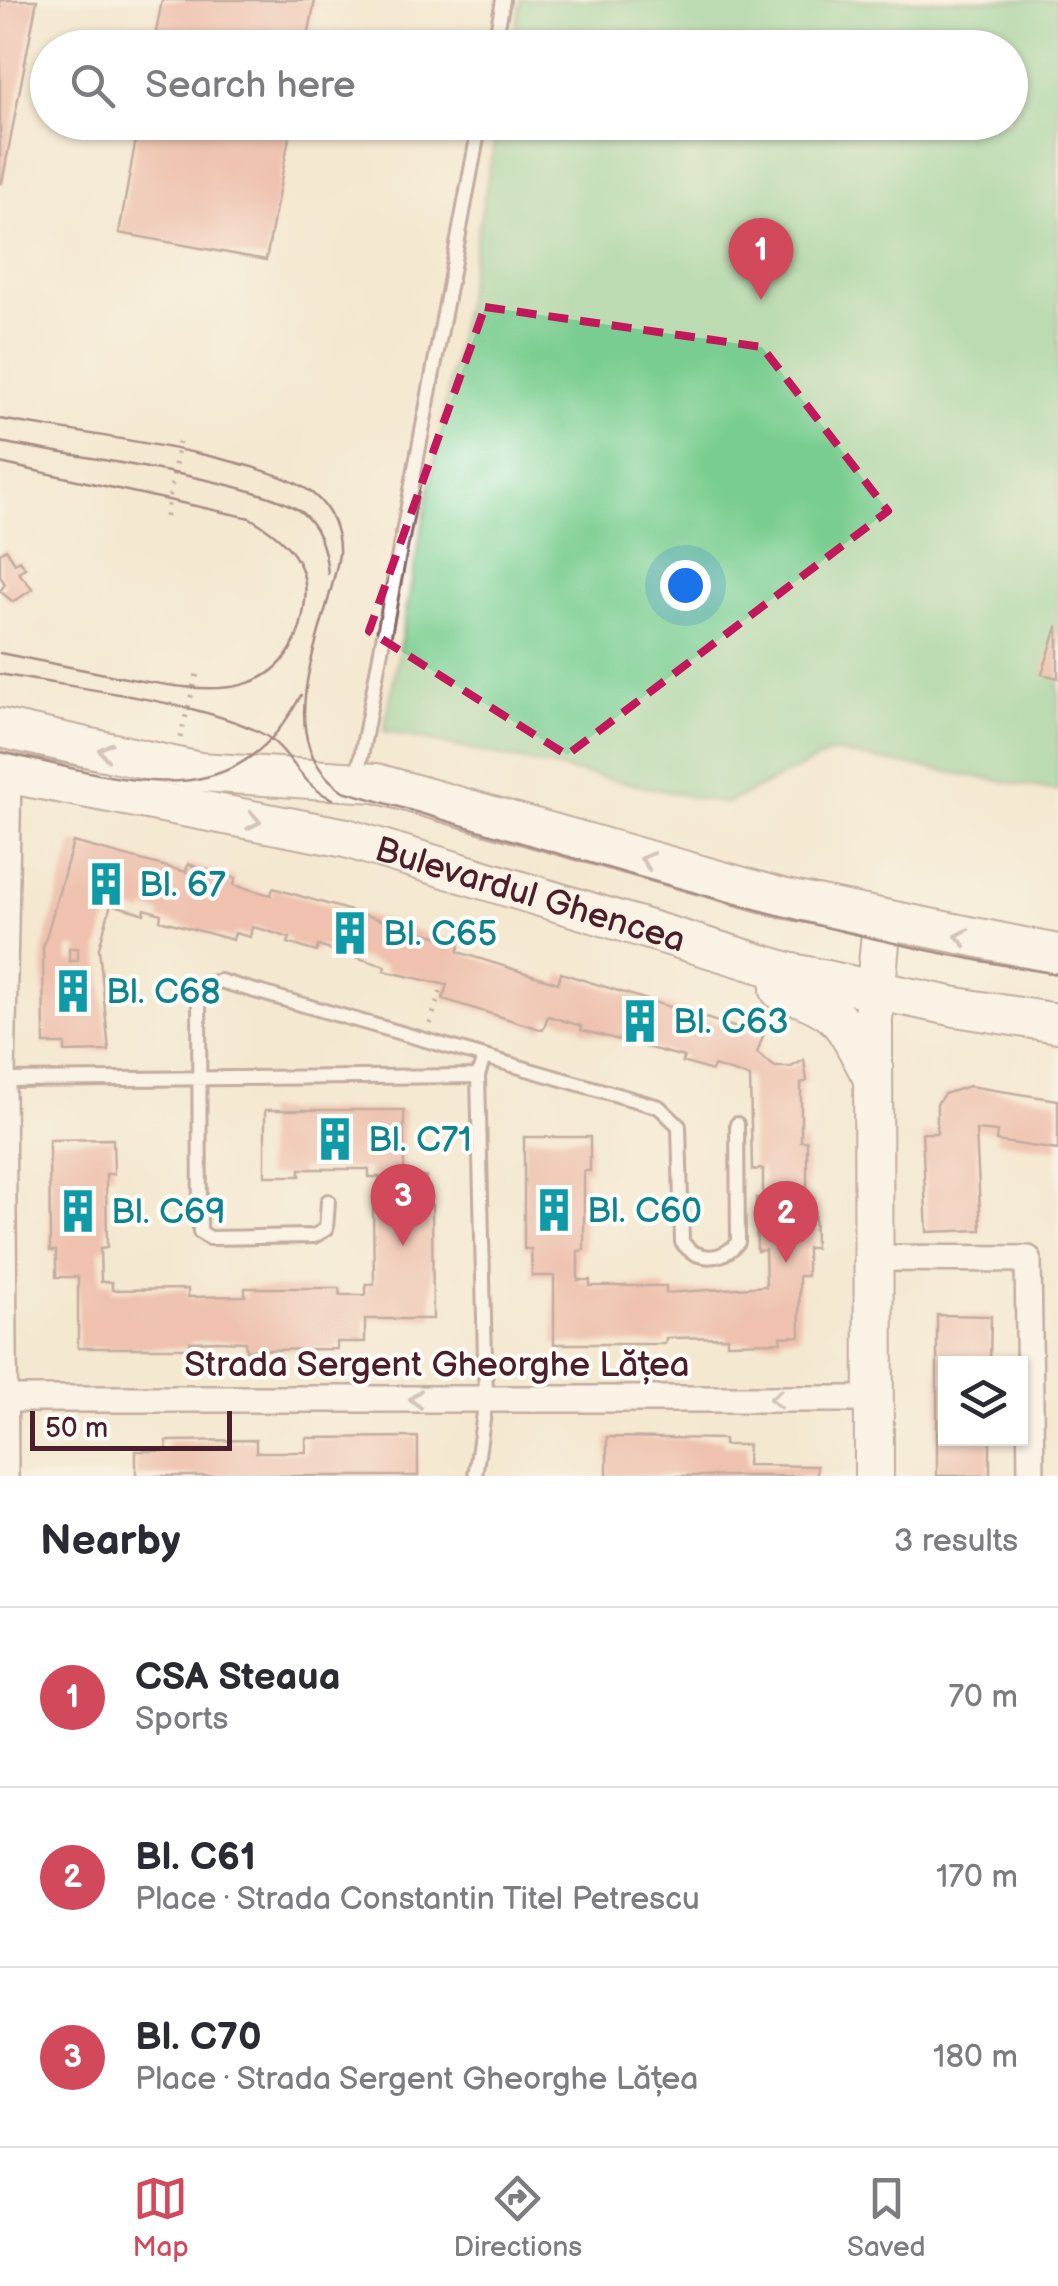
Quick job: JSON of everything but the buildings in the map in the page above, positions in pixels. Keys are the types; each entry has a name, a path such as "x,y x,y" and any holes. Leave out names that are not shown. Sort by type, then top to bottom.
{"main road":[{"name":"Bulevardul Ghencea","path":"0,728 200,772 357,780 882,922 1058,954"},
{"name":"Bulevardul Ghencea","path":"4,772 346,838 788,972 875,992 1058,1023"},
{"path":"602,918 623,938 817,1002 842,1018 873,1080"},
{"path":"874,1476 873,1080 875,992 882,922"}],"street":[{"path":"4,772 5,1476"},
{"path":"874,1258 1028,1259 1032,1476"},
{"name":"Strada Sergent Gheorghe Lățea","path":"2,1399 873,1399"}],"lane":[{"path":"497,30 503,0"},
{"path":"357,780 477,140"},
{"path":"328,1201 326,1229 314,1236 210,1238 200,1232 199,998 201,990 212,981 658,1107 674,1118 681,1135 682,1242 700,1256 723,1255 738,1242 737,1124"},
{"path":"475,1476 486,1399 478,1076 484,1057"},
{"path":"2,1080 478,1076"}],"path":[{"path":"166,517 179,442"},
{"path":"180,738 197,674"},
{"path":"456,942 461,926"},
{"path":"425,1040 443,984"}],"highlighted area":[{"path":"485,307 762,347 888,511 567,755 369,631"}],"green space":[{"path":"521,0 1058,0 1058,791 833,752 725,804 384,731 495,140 1028,140 1028,30 515,30"}],"tram line":[{"path":"0,419 210,456 288,479 319,499 333,520 339,554 307,680 304,712 307,742 320,768 343,791 787,918 1058,974"},
{"path":"0,442 204,479 279,501 301,512 313,525 324,548 328,574"},
{"path":"0,463 250,518 291,551 305,586 297,637 282,662 262,678 237,686 180,687 0,653"},
{"path":"0,674 170,704 235,722 272,740 312,786 333,799"},
{"path":"0,752 127,779 167,782 206,777 241,763 273,736 301,695"}],"place":[{"name":"CSA Steaua","path":"761,300"},
{"name":"Bl. 67","path":"106,884"},
{"name":"Bl. C65","path":"350,933"},
{"name":"Bl. C68","path":"73,991"},
{"name":"Bl. C63","path":"640,1021"},
{"name":"Bl. C71","path":"335,1139"},
{"name":"Bl. C60","path":"554,1210"},
{"name":"Bl. C69","path":"78,1211"},
{"name":"Bl. C70","path":"403,1246"},
{"name":"Bl. C61","path":"786,1263"}]}
